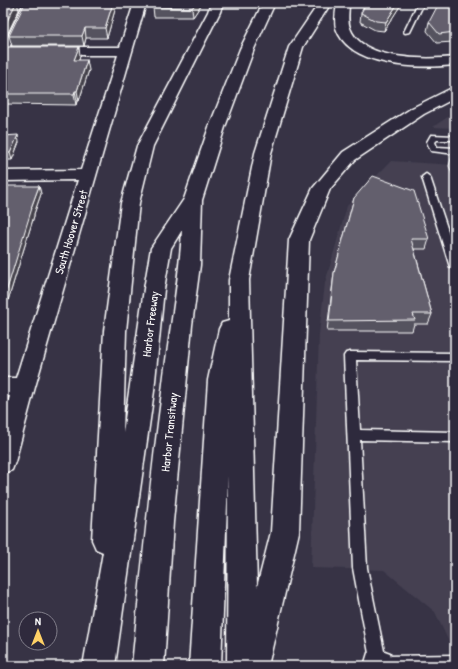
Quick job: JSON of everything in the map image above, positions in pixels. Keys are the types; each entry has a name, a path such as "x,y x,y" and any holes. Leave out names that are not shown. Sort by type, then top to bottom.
{"highway":[{"path":"101,656 115,331 130,203 145,146 214,12 217,3"},
{"name":"Harbor Freeway","path":"101,656 142,391 154,288 161,248 193,199 217,127 268,3"},
{"path":"205,666 220,380 263,153 296,47 312,3"},
{"path":"296,47 325,3"},
{"path":"343,3 343,28 349,38 356,45 371,53 391,60 421,64 455,62"},
{"path":"252,666 285,532 299,240 322,188 349,156 418,111 455,92"},
{"name":"Harbor Transitway","path":"148,666 160,514 181,325 190,265 193,199"},
{"path":"239,280 243,666"}],"street":[{"name":"South Hoover Street","path":"3,462 13,387 88,176 140,3"},
{"path":"3,52 126,51"},
{"path":"3,176 88,176"}],"lane":[{"path":"407,32 421,3"},
{"path":"3,52 23,5"},
{"path":"455,138 434,137 431,142 434,149 455,151"},
{"path":"426,176 453,253 455,267"},
{"path":"455,357 350,356 360,568 379,665 455,663"},
{"path":"354,435 455,437"}],"shaded area":[{"path":"455,112 455,128 433,127"},
{"path":"391,161 455,165 455,661 454,653 435,612 384,570 311,568 319,334 325,283 347,206"}],"building":[{"path":"3,3 16,3 3,29"},
{"path":"25,3 113,3 105,28 85,28 82,36 9,36"},
{"path":"154,3 196,3 192,8 153,7"},
{"path":"366,3 398,3 386,22 376,21 361,13"},
{"path":"439,3 455,3 455,32 439,34 429,22"},
{"path":"3,47 79,47 74,60 87,60 77,91 75,91 74,94 3,94"},
{"path":"18,135 10,153 3,153 3,136"},
{"path":"452,155 455,156 455,163"},
{"path":"373,176 414,191 429,239 411,239 432,314 413,314 415,320 329,321 334,273 354,198"},
{"path":"6,186 39,186 3,302 3,192 4,193"}]}
